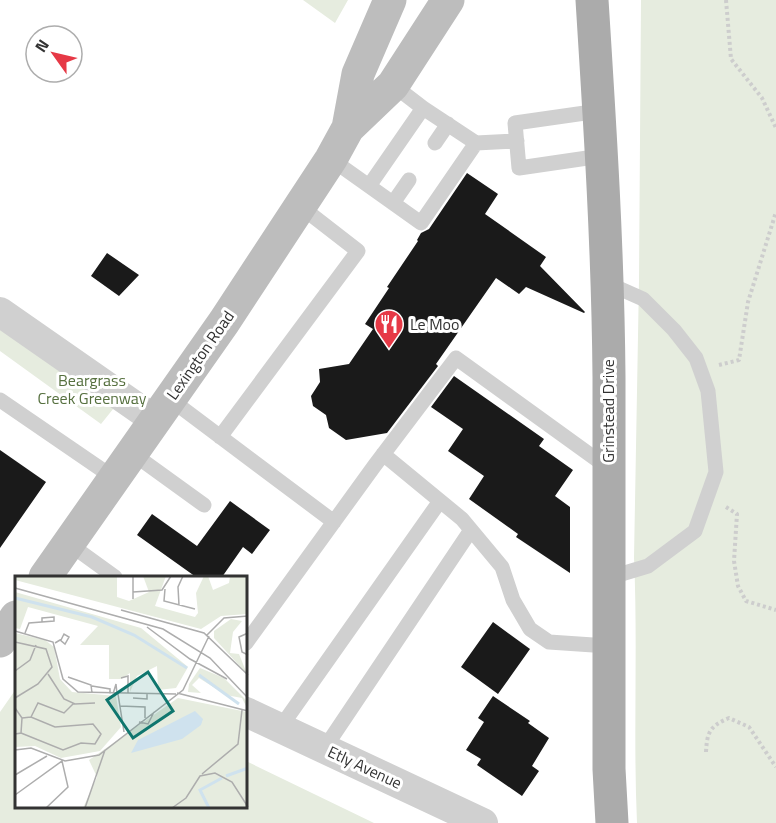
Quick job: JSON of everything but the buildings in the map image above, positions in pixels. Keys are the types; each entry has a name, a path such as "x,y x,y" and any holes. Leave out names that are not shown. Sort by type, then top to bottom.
{"main road":[{"name":"Lexington Road","path":"348,128 358,74 390,0"},
{"name":"Lexington Road","path":"46,576 224,322 331,159 348,128 393,85 448,0"},
{"name":"Grinstead Drive","path":"592,0 607,283 609,768 612,823"}],"street":[{"path":"0,312 162,410"},
{"name":"Etly Avenue","path":"248,713 483,823"}],"lane":[{"path":"393,85 476,143 517,141"},
{"path":"369,186 423,108"},
{"path":"599,111 515,123 519,168 601,156"},
{"path":"435,143 448,124"},
{"path":"331,159 421,222 476,143"},
{"path":"393,203 409,180"},
{"path":"220,437 358,251 300,206"},
{"path":"607,283 642,299 674,330 696,358 708,391 716,472 695,531 648,566 608,578"},
{"path":"248,640 383,454 456,358 608,468"},
{"path":"0,400 123,466 204,505"},
{"path":"162,410 220,437 334,522"},
{"path":"383,454 462,519 502,567 513,600 530,629 549,642 608,646"},
{"path":"280,728 440,501"},
{"path":"324,748 471,530"},
{"path":"68,543 114,576"}],"path":[{"path":"726,0 731,59 762,98 776,128"},
{"path":"700,370 739,360 748,302 776,212"},
{"path":"707,496 737,514 734,561 738,586 746,601 776,610"},
{"path":"706,752 707,736 717,723 729,718 749,727 776,767"}],"green space":[{"path":"303,0 348,0 335,23"},
{"path":"641,0 776,0 776,823 637,823 634,558"},
{"name":"Beargrass Creek Greenway","path":"0,297 130,388 101,424 0,351"},
{"path":"15,690 15,808 248,808 248,762 374,823 0,823 0,712"}],"place":[{"name":"Le Moo","path":"389,350"}]}
